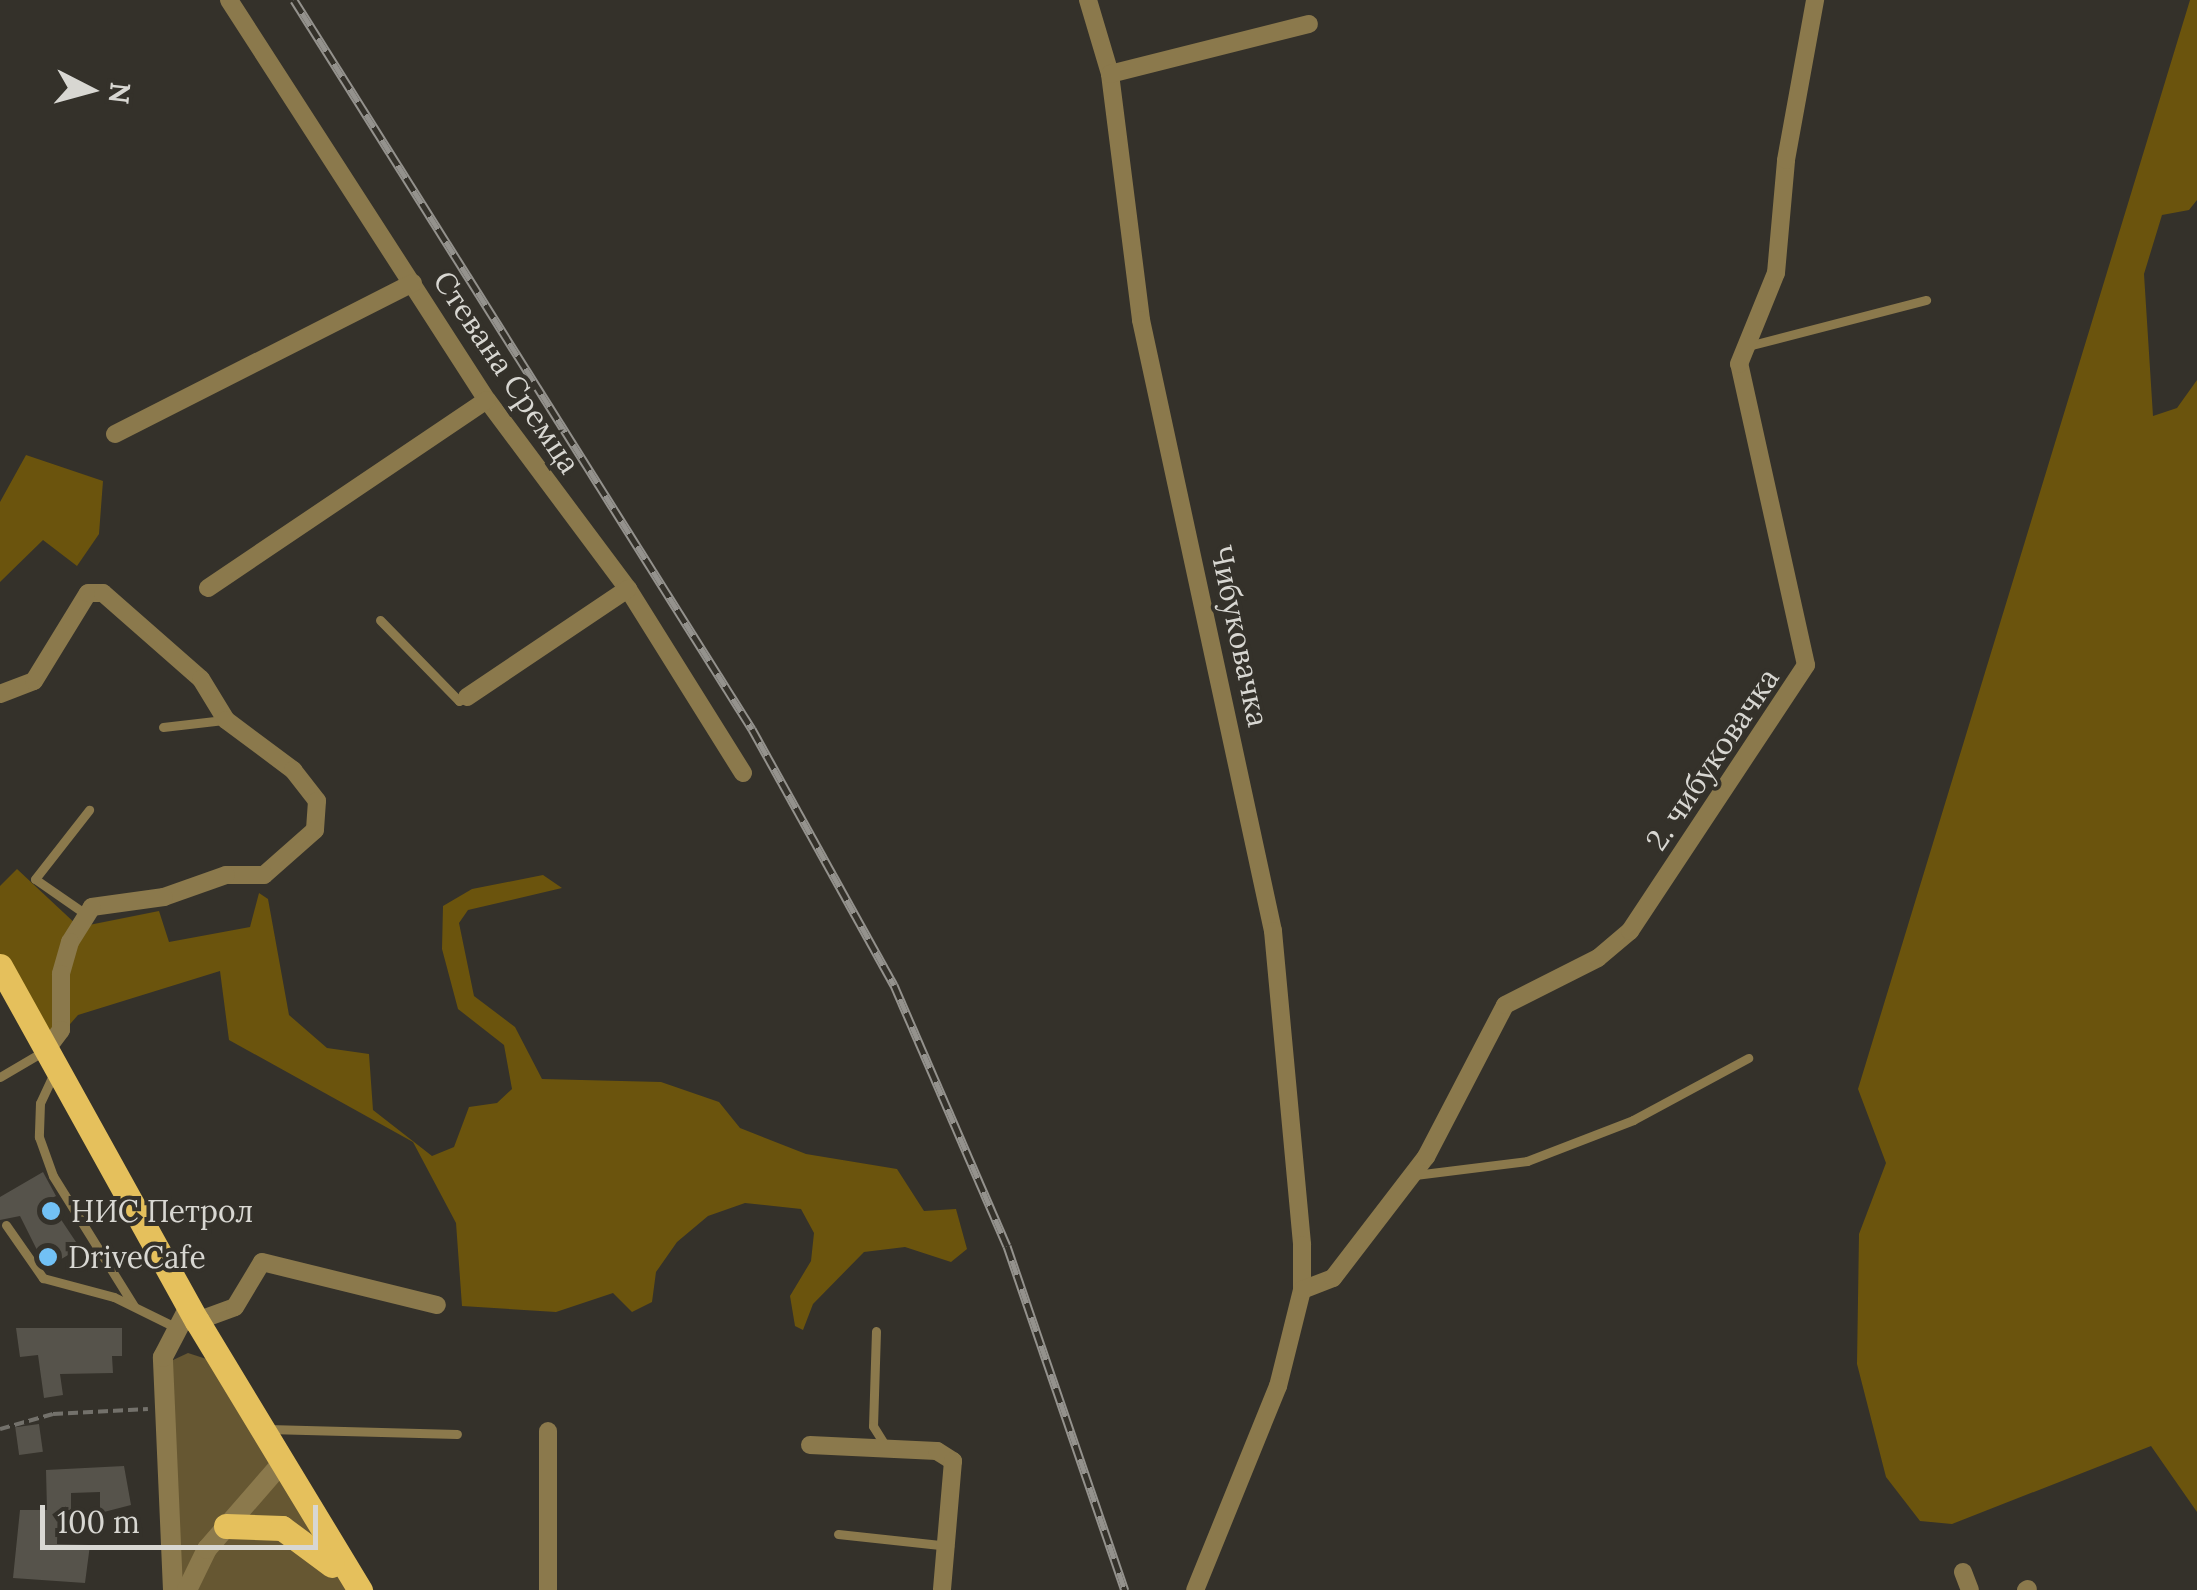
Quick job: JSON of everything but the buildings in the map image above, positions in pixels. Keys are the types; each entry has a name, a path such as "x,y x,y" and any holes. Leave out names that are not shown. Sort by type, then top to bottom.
{"main road":[{"path":"0,967 186,1318 360,1590"},
{"path":"226,1526 297,1534 350,1590"}],"street":[{"name":"Стевана Сремца","path":"230,0 487,400 628,589 743,772"},
{"name":"Чибуковачка","path":"1088,0 1110,74 1140,320 1273,931 1302,1290 1278,1386 1196,1590"},
{"path":"1740,348 1776,273 1786,160 1815,0"},
{"path":"1110,74 1309,24"},
{"path":"115,434 413,283"},
{"name":"2. чибуковачка","path":"1302,1290 1333,1278 1412,1176 1495,1018 1630,931 1806,665 1740,348"},
{"path":"208,588 487,400"},
{"path":"467,697 628,589"},
{"path":"0,694 34,681 88,593 103,593 201,679 226,720 293,770 317,801 315,830 264,875 226,875 164,897 92,907 70,942 60,974 61,1030 51,1060"},
{"path":"173,1590 163,1358 186,1318 236,1307 262,1262 437,1305"},
{"path":"548,1431 548,1590"},
{"path":"810,1444 885,1445 937,1451 953,1461 952,1546 942,1590"},
{"path":"187,1590 226,1526 281,1464"},
{"path":"1963,1572 1970,1590"}],"lane":[{"path":"1740,348 1926,300"},
{"path":"380,620 459,701 467,697"},
{"path":"163,727 226,720"},
{"path":"87,915 35,879 89,810"},
{"path":"1412,1176 1527,1161 1634,1120 1748,1058"},
{"path":"0,1077 51,1060"},
{"path":"51,1060 36,1123 52,1180 134,1306"},
{"path":"6,1225 43,1278 186,1318"},
{"path":"876,1330 873,1426 885,1445"},
{"path":"260,1430 457,1434"},
{"path":"838,1534 952,1546"}],"path":[{"path":"0,1428 53,1414 163,1409"}],"shaded area":[{"path":"2190,0 2197,0 2197,200 2189,210 2162,215 2144,274 2153,416 2177,408 2197,380 2197,1512 2151,1446 1952,1524 1920,1521 1886,1477 1857,1364 1859,1234 1886,1163 1858,1089"},
{"path":"26,455 103,481 99,534 77,566 43,540 0,582 0,502"},
{"path":"17,869 79,927 159,911 169,942 250,927 259,893 268,899 289,1015 327,1048 369,1054 373,1110 432,1156 454,1147 469,1107 497,1103 512,1089 504,1045 458,1009 442,949 443,906 472,889 543,875 562,888 468,910 459,923 474,996 515,1027 542,1079 661,1082 719,1102 740,1128 806,1154 897,1169 924,1211 956,1209 967,1249 951,1262 905,1247 864,1252 813,1304 803,1330 795,1326 790,1296 811,1261 814,1233 801,1209 745,1203 708,1216 677,1242 656,1272 652,1302 632,1312 613,1293 556,1312 462,1306 456,1223 413,1142 229,1040 220,971 78,1015 57,1039 0,966 0,886"},
{"path":"188,1353 222,1364 360,1590 173,1590 163,1385 173,1360"}],"railway":[{"path":"294,0 752,729 894,985 1007,1246 1125,1590"}],"place":[{"name":"НИС Петрол","path":"51,1211"},
{"name":"DriveCafe","path":"48,1257"}]}
